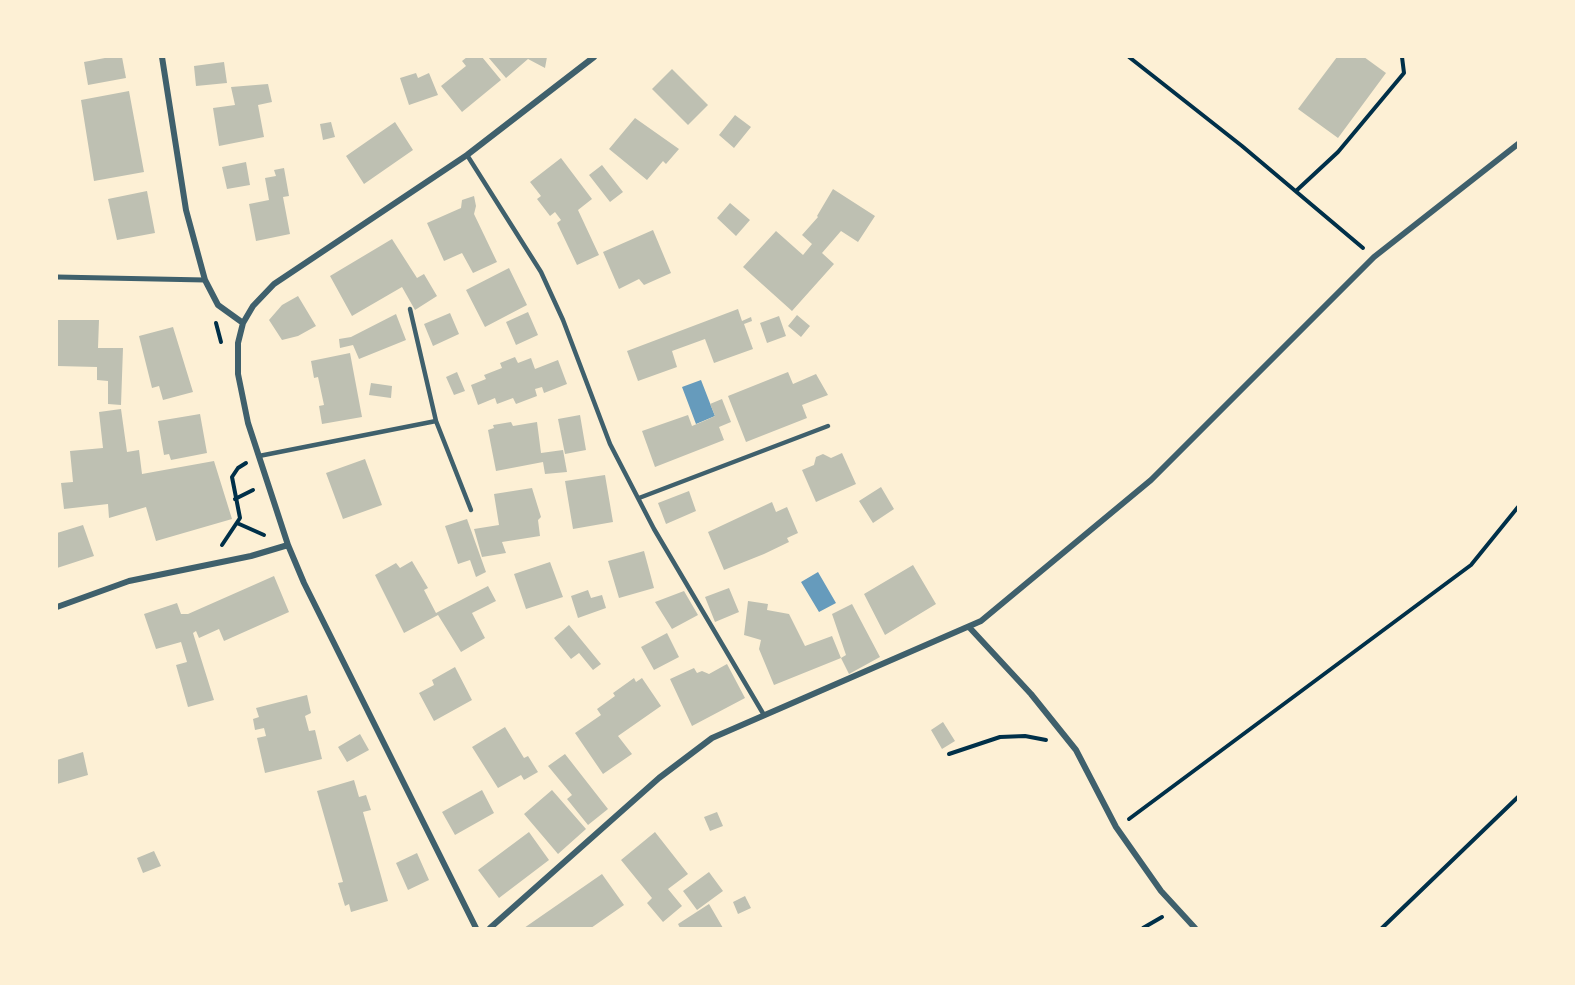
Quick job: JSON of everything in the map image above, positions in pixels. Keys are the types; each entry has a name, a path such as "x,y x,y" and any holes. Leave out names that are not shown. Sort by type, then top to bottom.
{"street":[{"path":"162,57 186,210 205,280 218,305 243,324"},
{"path":"476,928 309,593 288,545 259,456 238,374 243,324 261,295 290,272 467,155 594,57"},
{"path":"490,928 660,778 712,738 981,621 1151,480 1374,257 1518,144"},
{"path":"57,277 205,280"},
{"path":"57,607 129,581 213,564 288,545"},
{"path":"969,627 1031,694 1076,750 1116,827 1176,909 1195,928"}],"lane":[{"path":"467,155 541,272 563,320 610,444 764,715"},
{"path":"410,309 436,421 471,510"},
{"path":"259,456 436,421"},
{"path":"639,498 828,426"}],"path":[{"path":"1129,57 1296,191 1366,251"},
{"path":"1296,191 1338,152 1404,73 1402,57"},
{"path":"213,564 224,540 240,518 232,476 238,468 259,456"},
{"path":"1116,827 1174,787 1471,565 1518,507"},
{"path":"949,754 1000,737 1025,736 1076,750"},
{"path":"1382,928 1518,797"},
{"path":"1143,928 1176,909"}],"water":[{"path":"701,380 715,416 696,424 682,387"},
{"path":"818,572 836,603 819,612 801,582"}],"building":[{"path":"122,57 126,78 88,85 84,62"},
{"path":"467,57 482,57 501,80 462,112 441,86 466,66 462,61"},
{"path":"488,57 547,57 545,68 528,59 506,78"},
{"path":"1337,57 1364,57 1386,73 1338,138 1298,109"},
{"path":"224,62 227,83 196,86 194,66"},
{"path":"672,69 708,105 688,125 652,89"},
{"path":"416,73 418,78 429,73 438,95 409,105 400,78"},
{"path":"268,84 272,102 258,105 264,137 219,146 213,108 235,105 231,87"},
{"path":"129,91 144,172 94,181 81,100"},
{"path":"735,115 751,127 734,148 719,135"},
{"path":"635,118 679,149 666,164 663,161 647,180 609,149"},
{"path":"331,122 335,137 323,140 320,124"},
{"path":"395,122 413,150 364,184 346,156"},
{"path":"561,158 592,199 578,210 599,255 577,265 557,223 561,220 555,212 550,216 537,199 541,196 530,182"},
{"path":"246,162 250,185 227,189 222,167"},
{"path":"602,165 623,192 610,202 589,175"},
{"path":"284,168 289,196 283,197 290,234 256,241 249,204 269,200 265,178 276,176 274,170"},
{"path":"833,189 875,216 858,242 841,231 822,253 834,264 792,311 743,267 776,231 803,255 812,244 802,235 818,217"},
{"path":"147,191 155,233 117,240 108,199"},
{"path":"474,196 476,206 474,214 497,262 473,273 462,253 444,261 427,223 461,208 462,200"},
{"path":"730,203 750,220 736,236 717,218"},
{"path":"653,230 671,273 644,285 639,279 619,289 603,252"},
{"path":"392,239 417,278 424,274 437,296 415,310 402,287 352,316 330,276"},
{"path":"509,268 527,305 485,327 466,290"},
{"path":"298,296 316,326 298,336 282,340 269,320 282,305"},
{"path":"738,309 742,321 751,317 752,321 744,324 753,349 714,363 705,339 672,351 677,367 638,381 627,351"},
{"path":"528,312 538,335 516,345 506,322"},
{"path":"450,313 459,334 433,346 424,324"},
{"path":"396,314 406,340 359,359 353,345 340,348 339,339 351,337"},
{"path":"797,315 810,326 801,337 788,326"},
{"path":"779,316 786,336 767,343 760,323"},
{"path":"58,320 99,320 98,348 123,348 121,405 108,404 108,381 97,380 97,367 57,366"},
{"path":"173,327 193,392 163,400 159,386 152,388 139,336"},
{"path":"350,353 362,417 322,424 319,406 324,405 318,377 314,378 311,361"},
{"path":"515,357 518,363 531,358 535,369 558,360 567,384 544,393 542,387 535,389 537,396 516,404 513,398 497,404 495,398 478,405 471,385 486,379 484,375 502,368 500,363"},
{"path":"457,372 465,391 454,395 446,377"},
{"path":"788,372 793,384 816,374 828,395 802,405 807,418 746,442 728,396"},
{"path":"371,383 392,386 391,398 369,395"},
{"path":"722,399 731,422 719,427 724,440 655,467 642,431 688,415 692,426 715,416 710,404"},
{"path":"121,409 127,452 139,450 142,474 214,461 232,519 156,541 146,507 109,518 108,504 64,509 61,483 73,482 70,451 103,448 99,412"},
{"path":"200,414 207,453 171,460 169,454 164,455 158,421"},
{"path":"580,415 586,450 565,454 558,419"},
{"path":"511,422 513,426 537,422 541,453 563,450 567,472 545,474 543,462 496,471 488,430 494,428 493,425"},
{"path":"842,453 856,484 816,502 802,470 814,465 816,457 823,454 831,458"},
{"path":"365,459 382,505 343,519 326,473"},
{"path":"605,475 613,522 573,529 565,481"},
{"path":"881,487 894,509 873,523 859,501"},
{"path":"532,488 541,517 538,520 540,536 502,542 506,553 482,557 474,529 499,525 494,494"},
{"path":"689,491 696,511 666,524 658,503"},
{"path":"772,502 776,512 787,507 798,533 787,538 789,542 724,570 708,532"},
{"path":"467,519 486,572 476,577 470,560 458,564 445,526"},
{"path":"83,525 94,556 57,568 57,533"},
{"path":"644,551 654,588 619,598 608,561"},
{"path":"412,561 428,588 424,590 436,613 488,586 496,601 472,613 485,638 461,652 438,615 404,633 375,575 396,563 400,568"},
{"path":"550,562 563,597 526,609 514,574"},
{"path":"913,565 936,604 885,635 864,594"},
{"path":"274,576 289,612 224,641 219,629 199,638 196,631 193,633 214,700 188,707 176,665 187,662 181,642 156,649 144,614 177,603 181,614 188,614"},
{"path":"729,588 739,612 715,622 705,597"},
{"path":"588,590 591,598 602,595 606,608 578,618 571,596"},
{"path":"684,591 698,615 672,629 655,602"},
{"path":"748,601 768,604 767,610 789,614 805,646 832,636 841,658 774,685 759,649 761,640 744,635"},
{"path":"852,604 880,657 849,674 841,658 846,655 832,614"},
{"path":"569,625 601,664 593,670 579,653 571,659 554,638"},
{"path":"667,633 679,657 654,670 641,647"},
{"path":"727,664 745,698 692,726 670,679 694,668 697,673 702,671 709,674"},
{"path":"455,667 472,700 434,721 419,693 434,685 432,680"},
{"path":"634,678 636,682 642,678 661,706 618,736 632,754 603,774 575,733 601,715 597,709 615,696 613,693"},
{"path":"307,695 311,713 305,716 309,731 315,730 322,759 265,773 257,738 266,736 264,728 255,730 253,719 259,717 256,708"},
{"path":"943,722 955,741 942,749 931,730"},
{"path":"505,727 524,758 528,756 538,772 524,780 521,775 498,788 472,747"},
{"path":"360,734 369,750 347,762 338,747"},
{"path":"83,752 88,775 57,784 57,760"},
{"path":"565,754 608,809 588,825 567,799 572,795 548,766"},
{"path":"354,780 359,797 366,795 371,810 363,812 388,901 351,912 349,904 345,906 338,883 343,882 317,791"},
{"path":"482,790 494,813 455,835 442,812"},
{"path":"552,790 586,829 558,854 524,814"},
{"path":"717,812 723,826 710,831 704,817"},
{"path":"529,832 549,860 499,898 478,870"},
{"path":"655,832 688,874 668,889 682,906 663,922 647,903 652,898 621,860"},
{"path":"154,851 161,866 143,873 137,858"},
{"path":"417,853 429,880 408,890 396,863"},
{"path":"709,872 723,891 697,910 683,891"},
{"path":"602,874 624,905 591,928 524,928"},
{"path":"745,896 751,908 738,914 733,902"},
{"path":"709,904 723,928 680,928 678,924"}]}
